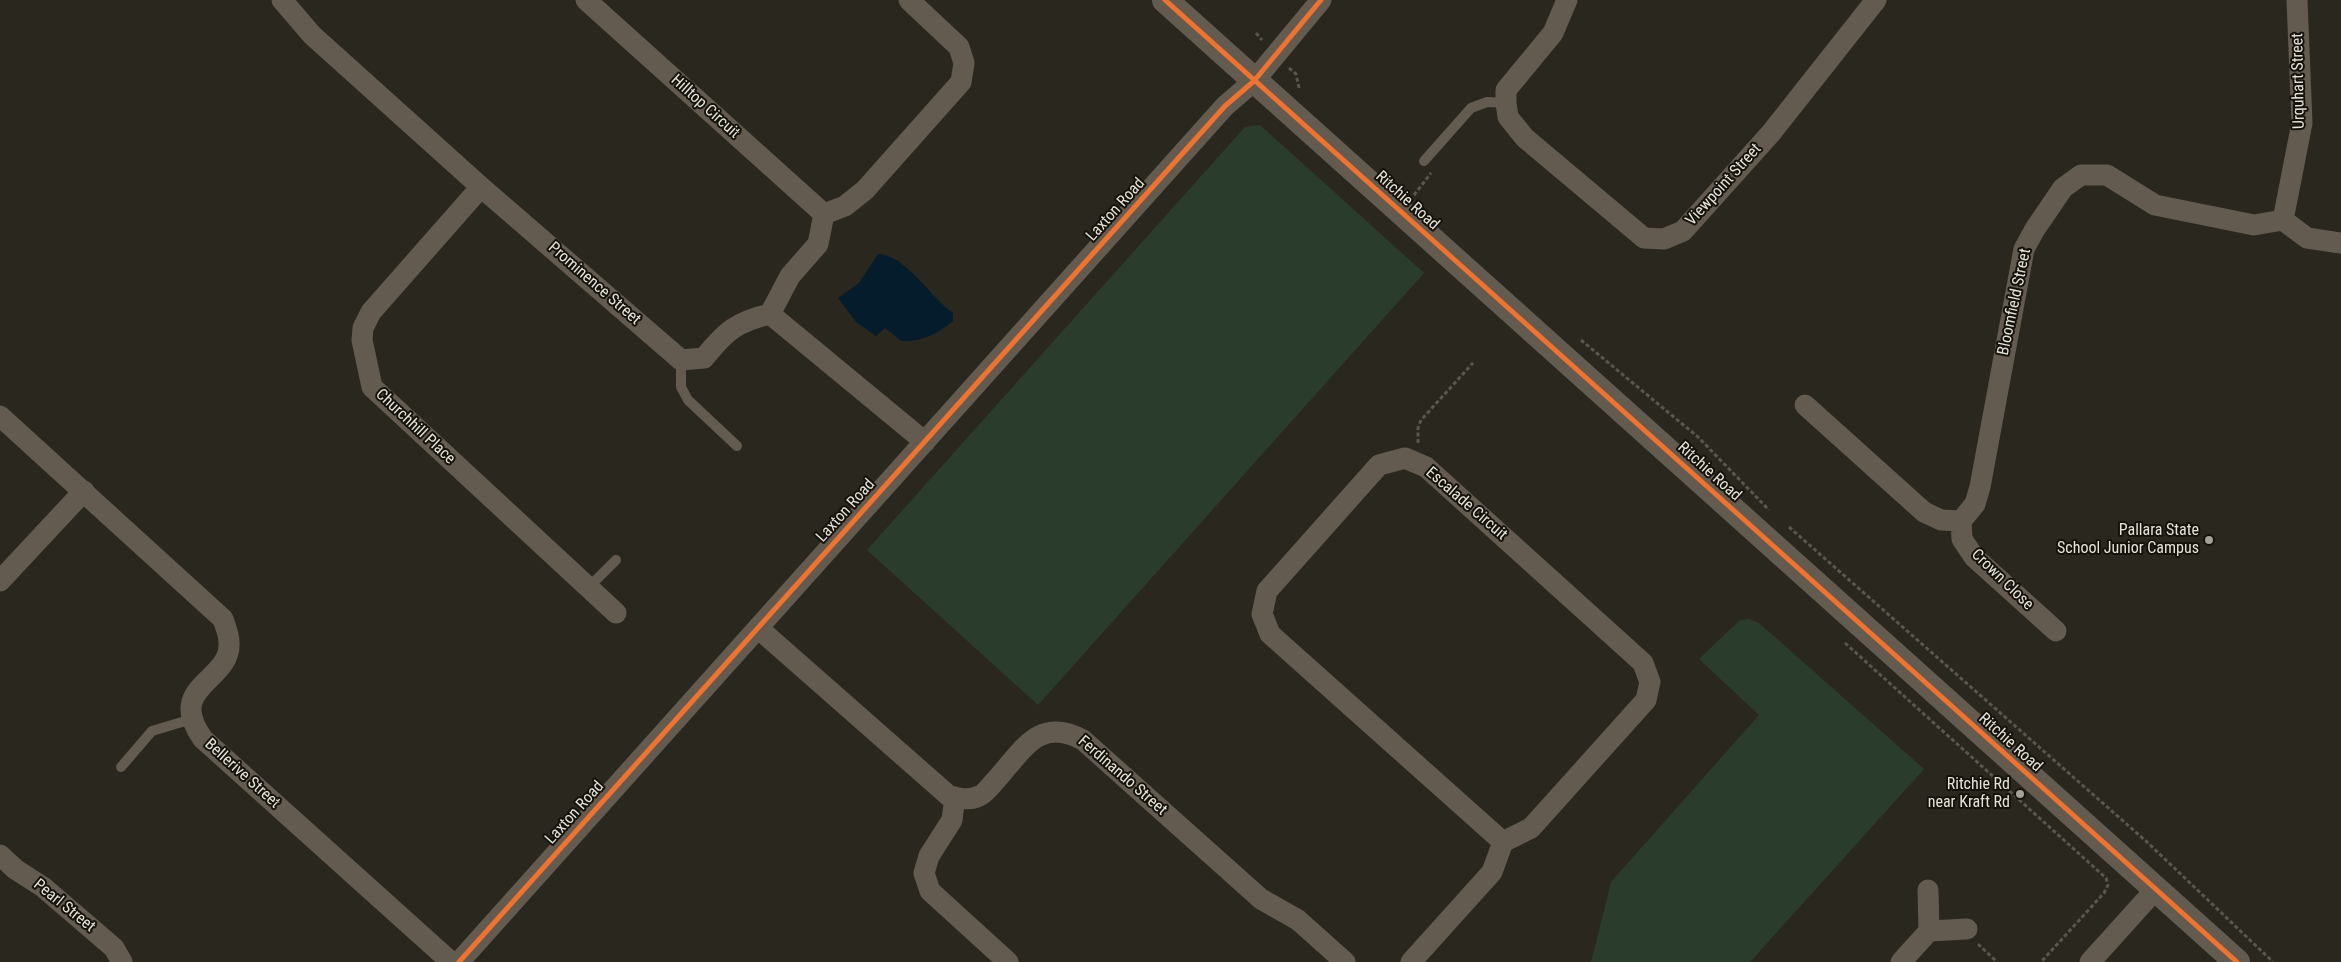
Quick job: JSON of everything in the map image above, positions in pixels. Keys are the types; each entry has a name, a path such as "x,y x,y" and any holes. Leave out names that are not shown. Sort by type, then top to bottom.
{"street":[{"name":"Prominence Street","path":"282,0 312,35 480,186 681,360"},
{"name":"Hilltop Circuit","path":"586,0 824,214"},
{"path":"681,360 704,358 735,327 747,319 770,314 790,276 818,244 824,214 845,206 865,190 961,82 964,64 959,47 909,0"},
{"name":"Ritchie Road","path":"1165,0 2237,962"},
{"name":"Laxton Road","path":"459,962 1225,106 1254,81 1321,0"},
{"path":"1506,103 1506,90 1553,33 1567,0"},
{"name":"Viewpoint Street","path":"1506,103 1508,117 1525,138 1644,238 1664,239 1683,231 1771,133 1876,0"},
{"name":"Urquhart Street","path":"2283,220 2302,123 2297,0"},
{"name":"Bloomfield Street","path":"1961,521 1974,504 1980,487 2024,249 2035,229 2064,188 2080,175 2106,175 2155,205 2254,225 2283,220"},
{"name":"Churchhill Place","path":"480,186 370,312 363,328 362,340 372,387 616,613"},
{"path":"2283,220 2307,238 2341,243"},
{"path":"770,314 925,442"},
{"path":"1805,405 1924,512 1942,520 1961,521"},
{"path":"0,416 223,619 230,643 224,661 194,696 189,711 192,719"},
{"name":"Escalade Circuit","path":"1404,458 1426,467 1643,663 1649,679 1646,700 1531,828 1503,842 1270,634 1262,614 1267,591 1379,465 1404,458"},
{"path":"0,581 84,491"},
{"name":"Crown Close","path":"1961,521 1962,539 1974,557 2056,631"},
{"path":"758,628 949,796 956,798 952,820 929,856 924,873 930,891 1008,962"},
{"name":"Bellerive Street","path":"192,719 194,727 203,739 451,962"},
{"name":"Ferdinando Street","path":"956,798 964,800 981,796 1036,738 1052,731 1068,732 1083,740 1261,899 1298,920 1345,962"},
{"path":"1411,962 1492,872 1503,842"},
{"name":"Pearl Street","path":"0,856 15,869 43,887 114,948 122,962"},
{"path":"1901,962 1929,931 1928,890"},
{"path":"2090,962 2155,890"},
{"path":"1929,931 1967,929"}],"lane":[{"path":"1424,161 1471,108 1487,102 1506,103"},
{"path":"681,360 682,386 688,400 737,446"},
{"path":"589,587 616,560"},
{"path":"121,767 152,732 192,719"}],"path":[{"path":"1256,33 1275,56 1296,74 1300,91"},
{"path":"1407,188 1421,201"},
{"path":"1576,336 1698,437 1771,511"},
{"path":"1412,446 1418,446 1418,428 1421,420 1473,363"},
{"path":"1785,524 2147,842 2273,962"},
{"path":"1840,639 2106,878 2108,885 2104,893 2041,962"}],"green space":[{"path":"1260,125 1424,273 1038,705 867,550 1245,127"},
{"path":"1749,619 1759,623 1924,769 1750,962 1591,962 1611,882 1759,715 1699,659 1739,621"}],"water":[{"path":"878,254 898,261 908,269 953,313 953,321 929,336 908,341 901,341 885,328 876,336 856,322 838,298 859,283"}],"cycle path":[{"path":"1165,0 2237,962"},
{"path":"459,962 1225,106 1254,81 1321,0"}],"place":[{"name":"Pallara State School Junior Campus","path":"2209,540"},
{"name":"Ritchie Rd near Kraft Rd","path":"2020,794"}]}
